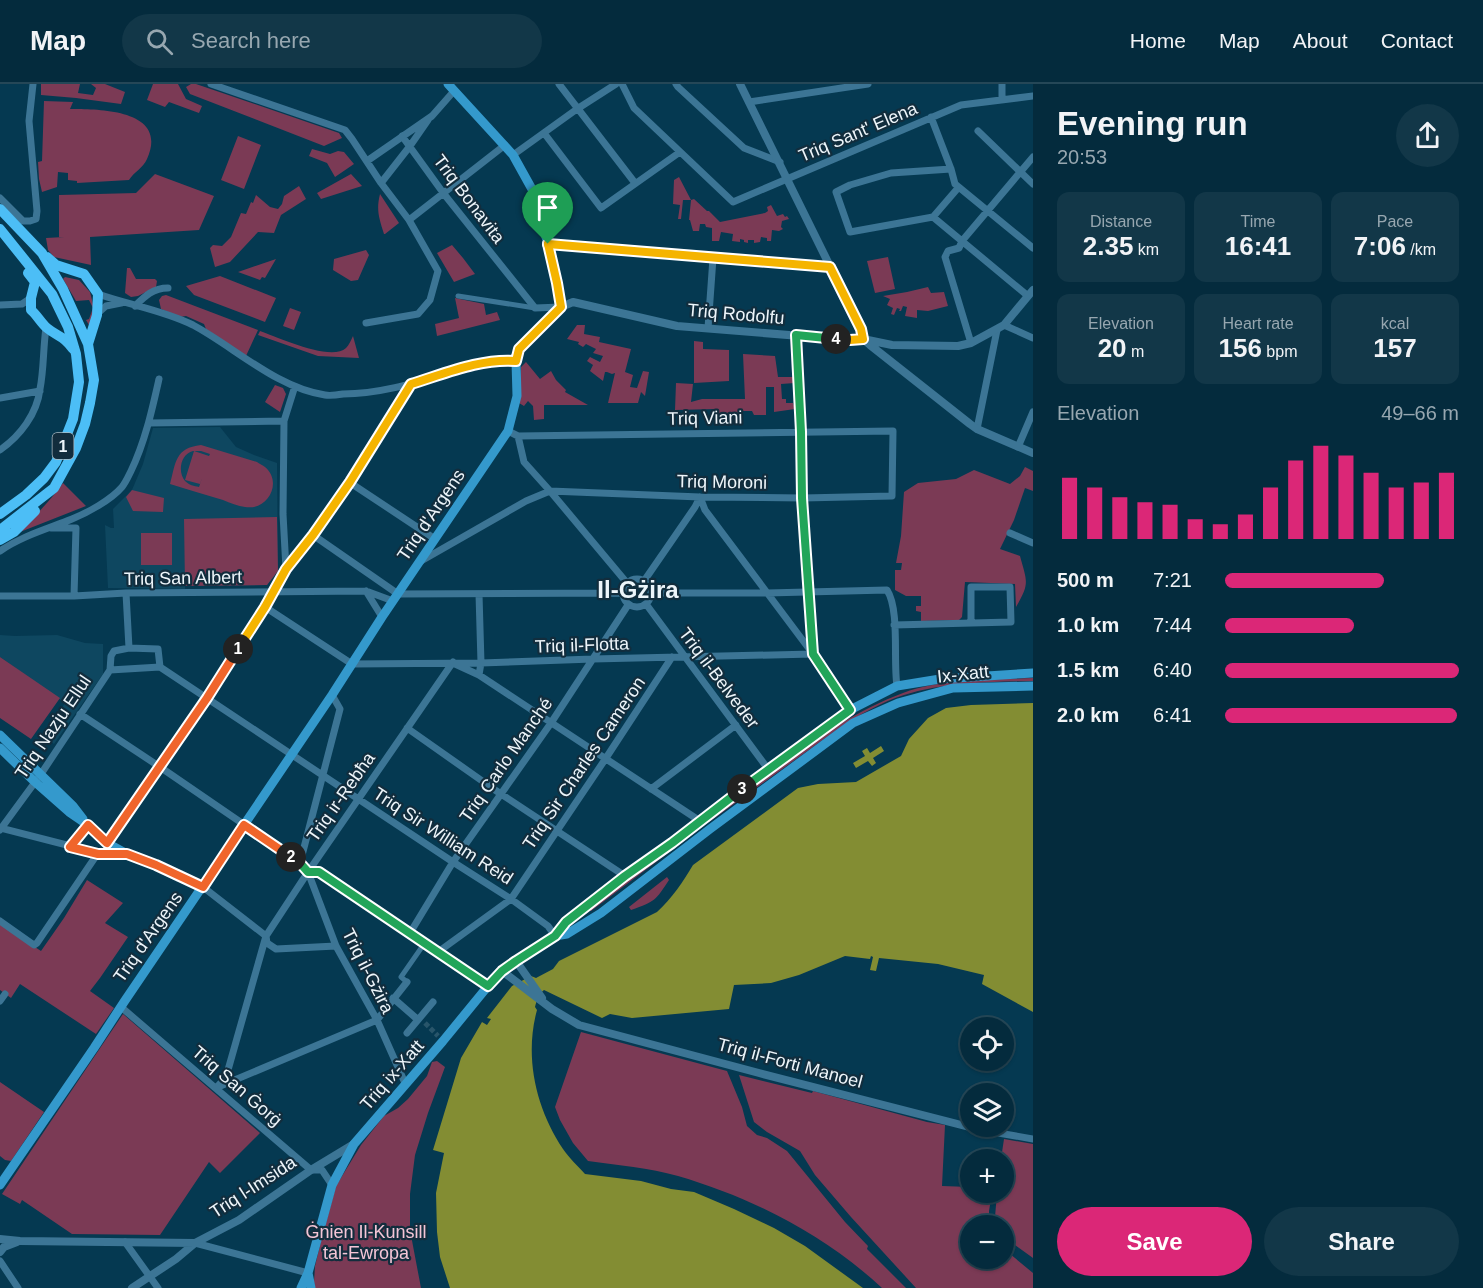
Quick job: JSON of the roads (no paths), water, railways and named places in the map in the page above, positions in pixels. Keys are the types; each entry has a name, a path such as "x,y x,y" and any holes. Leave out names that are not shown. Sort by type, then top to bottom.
{"highway":[{"name":"1","path":"0,209 56,265 84,274 98,294 97,315 88,344"},
{"name":"1","path":"4,233 10,248 35,282 28,304"},
{"name":"1","path":"0,514 26,495 44,478 56,462 73,419 79,382 76,354 68,327 52,294 4,233"},
{"name":"1","path":"0,530 54,488 76,448 85,424 94,380 88,344 63,289 42,253"},
{"path":"28,304 51,331 66,340 76,354"},
{"path":"0,540 14,532 42,504 54,488"}],"main road":[{"path":"451,87 513,155 533,191 548,244 561,307 519,349 516,361"},
{"name":"Triq d'Argens","path":"0,1185 332,695 382,617 394,594 420,562 508,431 517,396 516,361"},
{"name":"Ix-Xatt","path":"897,686 940,679 1033,673"},
{"name":"Triq ix-Xatt","path":"301,1288 308,1273 332,1185 354,1144 440,1038 502,971 555,936 566,922 625,876 850,710 897,686"},
{"name":"Ix-Xatt","path":"898,703 953,688 1033,686"},
{"name":"Triq ix-Xatt","path":"555,936 567,934 602,913 682,850 853,723 898,703"},
{"path":"0,735 38,778"},
{"path":"0,748 73,807 107,843 203,887"},
{"path":"308,1273 311,1288"}],"street":[{"path":"0,198 23,221 36,219 38,211 29,121 33,84"},
{"path":"211,84 345,130 409,220 438,271 430,300 418,314 366,323"},
{"path":"559,84 635,183"},
{"path":"513,155 616,84"},
{"path":"544,133 601,208 680,152 634,108 622,84"},
{"path":"676,84 744,148 780,162"},
{"path":"740,84 804,209 861,329 863,339 977,429 1033,453"},
{"path":"749,102 838,86 868,84"},
{"path":"1002,84 1002,99"},
{"path":"381,183 451,87"},
{"name":"Triq Sant' Elena","path":"680,152 733,202 961,105 1033,96"},
{"path":"367,161 432,116"},
{"path":"932,117 958,188 1033,248"},
{"path":"978,131 1033,184"},
{"name":"Triq Bonavita","path":"402,136 444,194 535,308"},
{"path":"409,220 505,145"},
{"path":"972,343 945,257 948,251 959,248 962,241 1033,157"},
{"path":"951,169 891,172 836,192 850,232 933,217 958,188"},
{"path":"933,217 1031,293"},
{"path":"548,244 830,267"},
{"path":"708,328 713,258"},
{"path":"135,306 149,292 168,288"},
{"name":"Triq Rodolfu","path":"561,307 573,302 677,326 850,340 863,339 892,345 958,346 972,343 1000,327 1031,293"},
{"path":"98,294 121,303 153,310 192,325 250,362 295,386 325,395 360,394 411,384 500,360 516,361"},
{"path":"458,296 535,308 561,307"},
{"path":"97,315 106,306 121,303"},
{"path":"0,305 28,304"},
{"path":"977,429 1000,327 1033,338"},
{"path":"43,353 51,331"},
{"path":"0,450 11,443 33,411 40,391 43,353 51,331"},
{"path":"796,335 802,498 813,654"},
{"path":"0,551 46,528 73,519 110,498 120,489 135,462 149,423 159,379"},
{"path":"107,843 207,698 265,607 286,569 350,482 411,384"},
{"path":"286,569 283,514 284,421 295,386"},
{"path":"0,398 40,391"},
{"path":"1018,447 1033,412"},
{"path":"149,423 284,421"},
{"path":"508,431 518,436 525,462 627,584"},
{"name":"Triq Viani","path":"518,436 893,432 892,495"},
{"path":"350,482 435,539"},
{"path":"420,562 526,501 550,491"},
{"name":"Triq Moroni","path":"550,491 700,497 802,498 892,495"},
{"path":"644,581 700,497"},
{"path":"700,497 705,510 813,654 850,710"},
{"path":"46,528 76,528 74,596"},
{"path":"1010,533 1033,543"},
{"path":"313,535 394,594"},
{"path":"635,579 648,584 651,593 646,604 637,608 628,605 623,597 627,584 635,579"},
{"name":"Triq San Albert","path":"366,591 380,585 394,594"},
{"path":"894,625 1011,622 1010,587 971,588 971,623"},
{"path":"651,593 887,590 891,597 894,625 897,686"},
{"path":"366,591 382,617"},
{"name":"Triq San Albert","path":"0,596 366,591 394,594 623,593"},
{"path":"126,593 129,648"},
{"path":"479,594 481,663 479,675"},
{"name":"Triq il-Belveder","path":"646,604 768,770"},
{"name":"Triq Carlo Manché","path":"410,933 453,862 551,723 628,605"},
{"path":"265,607 352,664"},
{"name":"Triq Sir William Reid","path":"129,648 158,649 160,667 511,899 548,926 555,936"},
{"name":"Triq Nazju Ellul","path":"0,829 38,778 110,670 111,656 114,651 129,648"},
{"name":"Triq il-Flotta","path":"352,664 813,654"},
{"name":"Triq Sir Charles Cameron","path":"438,952 511,899 672,657"},
{"path":"453,663 479,675 700,820"},
{"name":"Triq ir-Rebħa","path":"216,1088 226,1077 266,936 453,663"},
{"path":"110,670 160,667"},
{"path":"300,863 340,709 332,695"},
{"path":"81,714 300,863 308,872 319,872 488,986"},
{"path":"651,789 736,725"},
{"path":"407,729 625,876"},
{"path":"70,847 88,825"},
{"path":"0,829 98,854 127,854"},
{"path":"0,921 34,945 37,943 98,854"},
{"name":"Triq il-Gżira","path":"308,872 336,946 377,1020 405,1083"},
{"path":"203,887 266,936 267,943 276,949 336,946"},
{"path":"216,1088 377,1020 407,982 401,977 424,944"},
{"name":"Triq il-Forti Manoel","path":"516,961 545,1003 552,1010 579,1025 960,1125"},
{"name":"Triq il-Forti Manoel","path":"502,971 545,1003"},
{"path":"0,1001 5,994"},
{"path":"393,998 425,1023"},
{"path":"407,1033 433,1002"},
{"name":"Triq San Ġorġ","path":"121,1007 311,1170 322,1170 332,1185"},
{"name":"Triq il-Forti Manoel","path":"1014,1136 1033,1139"},
{"name":"Triq l-Imsida","path":"0,1239 195,1243 239,1220 311,1170 354,1144"},
{"name":"Triq l-Imsida","path":"0,1252 4,1247 20,1241"},
{"path":"125,1242 158,1288"},
{"path":"165,1242 171,1246 176,1259"},
{"path":"132,1288 176,1259 195,1243 308,1273"},
{"path":"0,1262 18,1288"}],"tunnel":[{"path":"425,1023 438,1036"}],"district":[{"name":"Il-Gżira","path":"638,589"}],"park label":[{"name":"Ġnien Il-Kunsill tal-Ewropa","path":"366,1242"}]}
